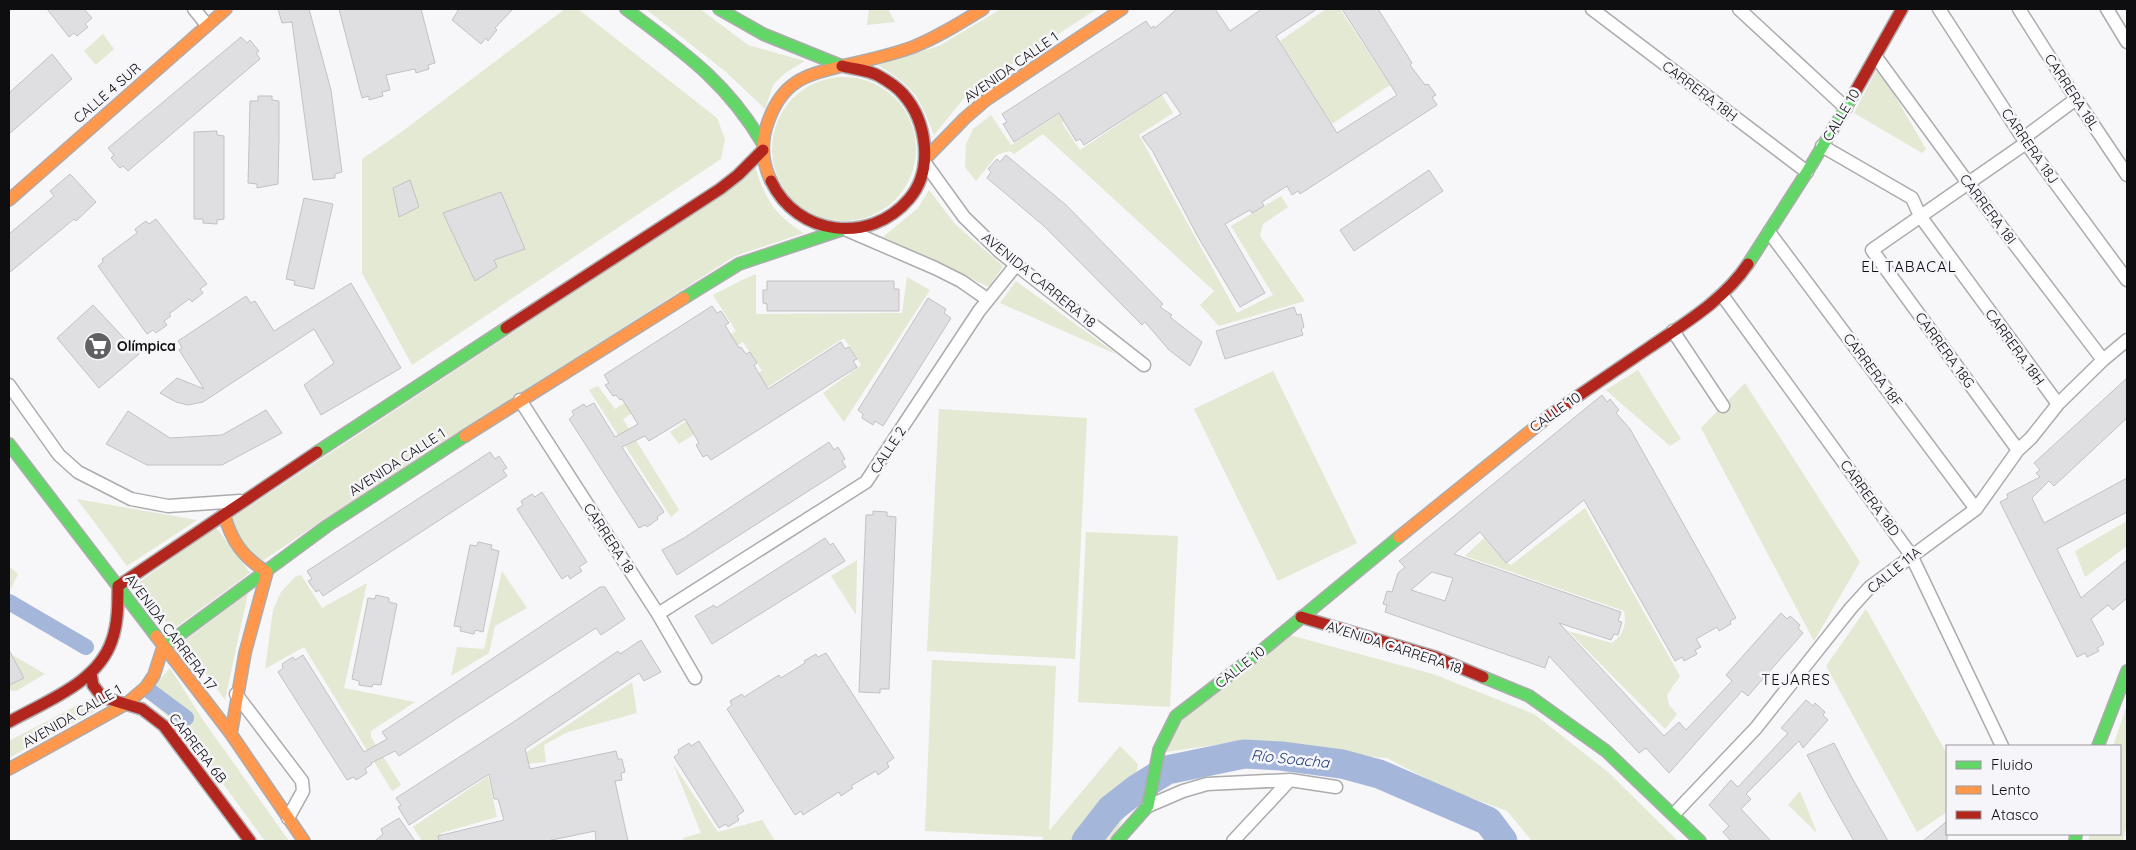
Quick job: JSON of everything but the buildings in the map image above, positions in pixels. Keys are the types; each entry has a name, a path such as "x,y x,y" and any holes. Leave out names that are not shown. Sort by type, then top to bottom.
{"main road":[{"name":"CALLE 4 SUR","path":"9,200 226,9"},
{"path":"626,9 681,51 725,90 749,120 762,147 767,174 778,196 795,214 817,226 844,230 868,227 889,218 906,203 918,184 925,161 923,130 919,116 908,97 892,82 872,71 842,66 770,37 733,19 719,9"},
{"path":"118,586 242,501 720,189 738,175 762,147 767,120 776,103 788,88 804,77 822,69 842,66 934,38 983,9"},
{"name":"AVENIDA CALLE 1","path":"925,161 965,118 986,100 1122,9"},
{"name":"CALLE 10","path":"1149,800 1159,750 1176,716 1266,647 1538,423 1673,331 1722,294 1739,277 1770,232 1846,108 1902,9"},
{"name":"AVENIDA CALLE 1","path":"9,769 126,704 146,687 154,676 164,647 327,526 520,400 739,264 844,230"},
{"name":"AVENIDA CARRERA 17","path":"9,444 231,734 304,841"},
{"path":"224,514 233,543 254,565 267,572 251,628 236,694 231,734"},
{"name":"AVENIDA CALLE 1","path":"9,722 82,681 90,674 107,652 116,631 118,586"},
{"name":"AVENIDA CARRERA 18","path":"1301,617 1435,657 1529,696 1606,751 1674,814 1700,841"},
{"path":"2098,745 2127,671"},
{"name":"CARRERA 6B","path":"90,674 92,683 102,697 109,702 126,704 147,711 164,726 250,841"},
{"path":"1117,841 1149,800"}],"street":[{"path":"194,9 207,25"},
{"name":"CARRERA 18H","path":"1592,9 1807,172"},
{"path":"1739,9 1846,108"},
{"name":"CARRERA 18J","path":"1939,9 2026,143 2127,280"},
{"name":"CARRERA 18L","path":"2019,9 2127,175"},
{"path":"2107,9 2127,42"},
{"name":"CARRERA 18I","path":"1876,57 1968,183 2103,360"},
{"path":"1920,216 2026,143 2029,134 2076,99"},
{"name":"CARRERA 18H","path":"1822,146 1912,198 1920,216 2058,404"},
{"name":"AVENIDA CARRERA 18","path":"925,161 964,216 1016,265 1144,365"},
{"name":"CARRERA 18G","path":"1920,216 1872,250 2018,450"},
{"path":"844,230 910,256 952,276 987,300"},
{"name":"CARRERA 18F","path":"1770,232 1976,508"},
{"name":"CALLE 2","path":"658,614 866,482 987,300 1016,265"},
{"name":"CARRERA 18D","path":"1722,294 1911,555 2002,745"},
{"path":"1673,331 1723,406"},
{"name":"CALLE 11A","path":"1674,814 1756,728 1851,608 1870,587 1976,508 2018,450 2031,438 2058,404 2103,360 2127,340"},
{"path":"9,385 59,455 78,472 132,500 168,506 242,501"},
{"name":"CARRERA 18","path":"520,400 658,614 695,678"},
{"path":"236,694 302,781 303,790 288,818"},
{"path":"1149,800 1207,784 1290,780 1336,787"},
{"path":"1233,841 1290,780"}],"green space":[{"path":"565,9 578,9 717,118 725,139 721,159 412,365 362,273 362,159 400,133"},
{"path":"646,9 700,9 748,45 805,61 785,73 773,85 765,109 726,72"},
{"path":"869,9 888,9 895,22 867,25"},
{"path":"1001,9 1097,9 970,91 934,135 924,110 914,94 900,80 878,65 939,46"},
{"path":"1326,9 1340,9 1390,85 1332,124 1280,41"},
{"path":"103,34 114,49 96,65 84,51"},
{"path":"1171,41 1173,46 1062,123 1080,150 1162,95 1173,113 1139,135 1237,313 1273,295 1231,226 1281,196 1288,207 1263,224 1260,236 1305,301 1219,326 1200,305 1214,291 1043,134 1014,154 1009,151 997,155 976,181 965,167 966,144 973,129 991,115 1011,145"},
{"path":"1878,67 1926,149 1922,153 1854,113"},
{"path":"844,77 872,82 895,98 911,121 916,149 911,177 895,200 872,216 844,221 816,216 793,200 777,177 772,149 777,121 793,98 816,82"},
{"path":"754,163 771,204 785,219 804,233 735,256 323,520 258,564 229,520 742,181"},
{"path":"929,190 955,224 1003,266 989,287 883,237 918,208"},
{"path":"756,274 756,314 902,313 907,277 930,290 844,422 823,393 861,365 844,338 679,444 670,432 762,371 743,342 623,419 679,510 671,517 589,390 598,386 615,409 736,331 713,295"},
{"path":"1016,281 1118,355 1000,303"},
{"path":"1638,370 1681,439 1670,446 1606,390"},
{"path":"1273,371 1357,543 1278,581 1194,409"},
{"path":"1745,383 1860,562 1814,641 1701,428"},
{"path":"939,409 1087,418 1075,659 927,651"},
{"path":"77,499 197,520 127,566"},
{"path":"1585,508 1680,676 1667,695 1669,705 1677,714 1665,729 1568,631 1612,643 1619,637 1623,629 1625,621 1624,611 1465,556 1484,538 1504,561 1511,565"},
{"path":"2127,521 2127,546 2085,577 2075,551"},
{"path":"216,527 250,573 172,630 138,583"},
{"path":"1086,532 1178,536 1170,707 1078,702"},
{"path":"857,560 856,615 831,576"},
{"path":"9,566 18,574 9,592"},
{"path":"502,571 527,608 495,626 489,653 451,676 457,647 484,649"},
{"path":"301,575 322,608 367,583 344,688 415,702 371,731 371,737 401,785 392,791 304,647 265,669 273,610 281,592 296,576"},
{"path":"248,593 225,700 183,642"},
{"path":"1866,609 1946,752 1946,813 1917,832 1826,666"},
{"path":"1282,633 1433,674 1534,714 1608,772 1678,841 1532,841 1507,811 1444,788 1387,758 1295,750 1235,742 1159,753 1180,718"},
{"path":"9,653 45,674 16,691 9,690 9,685 24,677 16,664 9,667"},
{"path":"932,660 1056,666 1049,831 1120,746 1138,764 1132,802 1112,841 1041,841 1044,837 925,831"},
{"path":"170,668 203,720 289,841 265,841 185,732 145,696"},
{"path":"632,682 637,713 568,732 544,745 546,762 506,766"},
{"path":"89,699 103,707 9,758 9,741"},
{"path":"2127,705 2127,823 2123,841 2088,841 2090,835 2121,835 2121,745 2113,745"},
{"path":"673,764 718,832 762,820 775,841 684,841 683,838 701,833"},
{"path":"488,776 497,817 441,833 443,841 422,841 413,827"},
{"path":"1800,791 1817,833 1788,805"}],"waterway":[{"path":"9,602 86,647"},
{"path":"147,689 186,718"},
{"name":"Río Soacha","path":"1086,841 1111,809 1138,788 1167,770 1244,754 1281,756 1342,764 1379,774 1488,821 1503,841"}],"traffic: fast":[{"path":"626,9 702,69 734,102 763,144"},
{"path":"719,9 763,34 842,66"},
{"path":"1748,264 1854,94"},
{"path":"684,298 739,264 841,230"},
{"path":"317,452 506,328"},
{"path":"163,647 327,526 465,436"},
{"path":"9,444 156,636"},
{"path":"1117,841 1148,806 1159,750 1176,716 1266,647 1399,537"},
{"path":"2098,745 2127,671"},
{"path":"1483,677 1529,696 1606,751 1700,841"},
{"path":"2075,841 2076,835"}],"traffic: slow":[{"path":"9,200 226,9"},
{"path":"771,181 764,159 764,137 774,108 781,96 789,88 798,81 819,72 913,47 983,9"},
{"path":"925,159 965,118 986,100 1122,9"},
{"path":"465,436 684,298"},
{"path":"1399,537 1549,416"},
{"path":"224,514 230,532 239,547 251,561 267,572 245,653 231,734"},
{"path":"156,636 231,734 304,841"},
{"path":"9,769 126,704 146,687 154,675 163,647"}],"traffic: jam":[{"path":"1854,94 1902,9"},
{"path":"771,181 783,199 798,213 816,223 835,228 855,228 875,223 893,214 909,199 917,187 922,174 924,146 918,118 911,105 898,89 879,76 842,66"},
{"path":"506,328 720,189 738,175 763,150"},
{"path":"1549,416 1703,310 1727,289 1748,264"},
{"path":"118,586 317,452"},
{"path":"9,722 69,689 95,668 105,655 114,634 118,586"},
{"path":"1301,617 1435,657 1483,677"},
{"path":"91,674 93,685 102,697 142,709 164,726 250,841"}],"place":[{"name":"Olímpica","path":"98,346"}],"district":[{"name":"EL TABACAL","path":"1909,267"},
{"name":"TEJARES","path":"1796,680"}]}
